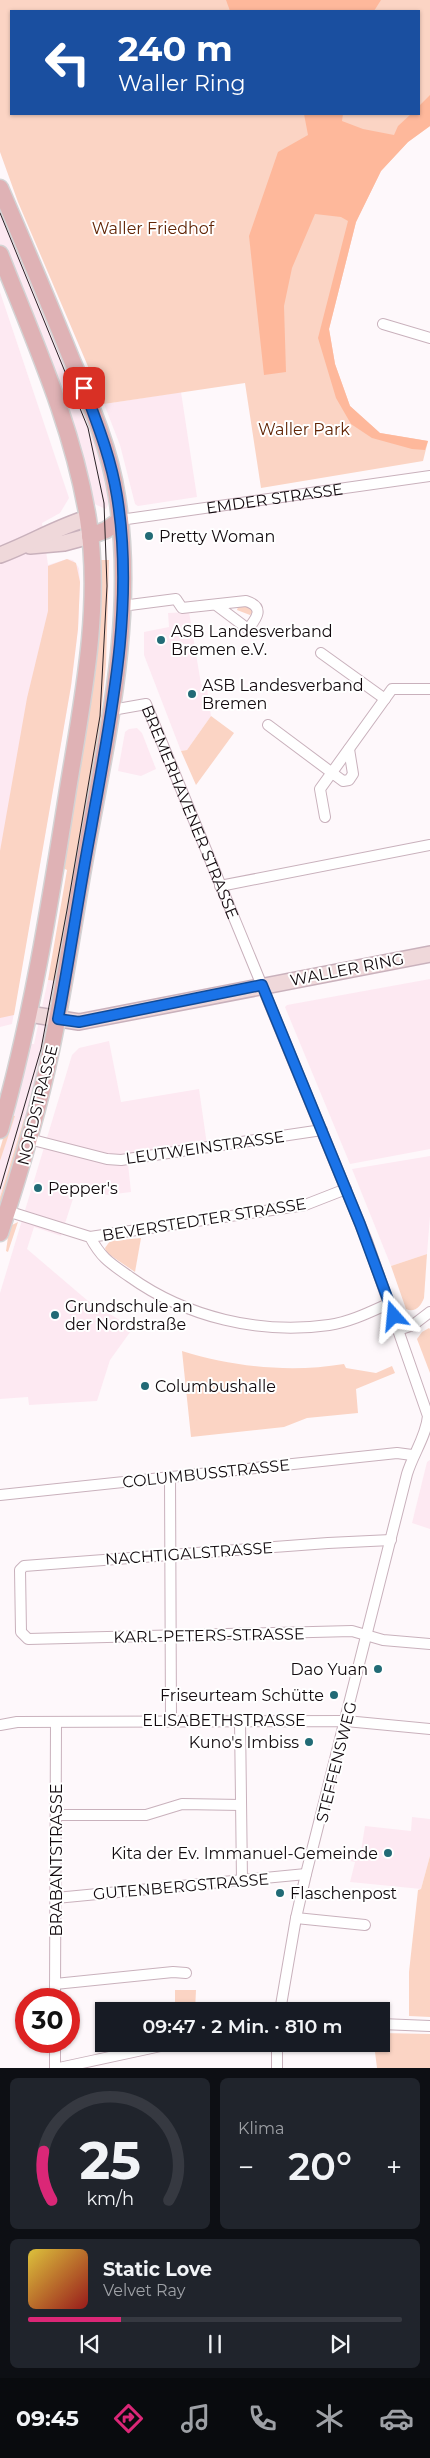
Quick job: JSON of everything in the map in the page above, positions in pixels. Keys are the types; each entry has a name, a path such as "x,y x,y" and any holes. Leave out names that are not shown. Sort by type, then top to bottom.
{"main road":[{"name":"BREMERHAVENER STRASSE","path":"0,188 95,416 110,463 120,520 122,606 112,710"},
{"path":"0,254 56,395 72,444 90,536"},
{"name":"EMDER STRASSE","path":"23,547 58,528 88,518 100,516 120,520"},
{"name":"EMDER STRASSE","path":"0,554 23,547 64,543 90,536 106,530 120,520"},
{"name":"NORDSTRASSE","path":"0,1130 21,1056 54,883 86,676 91,633 90,536"},
{"name":"NORDSTRASSE","path":"0,1233 29,1139 58,1019 112,710"},
{"name":"WALLER RING","path":"29,1014 79,1022 262,985 430,954"}],"street":[{"path":"383,324 430,338"},
{"name":"EMDER STRASSE","path":"120,520 430,476"},
{"path":"122,606 176,599 182,608 216,605"},
{"path":"321,653 385,699"},
{"path":"325,817 320,789 392,689 430,688"},
{"name":"BREMERHAVENER STRASSE","path":"112,710 146,704 346,1189 390,1303 428,1416 428,1430"},
{"path":"268,725 343,781 348,780 354,774 349,749"},
{"path":"220,886 430,845"},
{"name":"LEUTWEINSTRASSE","path":"29,1139 107,1159 121,1160 322,1130"},
{"name":"BEVERSTEDTER STRASSE","path":"90,1237 305,1205 346,1189"},
{"path":"7,1211 90,1237 100,1256 148,1290 206,1315 231,1321 281,1328 328,1325 344,1322 390,1303"},
{"path":"398,1330 413,1325 430,1312"},
{"name":"STEFFENSWEG","path":"282,2002 296,1918 306,1874 412,1455 428,1430"},
{"name":"COLUMBUSSTRASSE","path":"0,1495 397,1453 412,1455"},
{"path":"170,1477 171,1720"},
{"name":"NACHTIGALSTRASSE","path":"20,1601 20,1570 24,1566 171,1553 391,1540"},
{"name":"KARL-PETERS-STRASSE","path":"20,1601 21,1632 28,1639 352,1631 384,1640 430,1644"},
{"name":"ELISABETHSTRASSE","path":"0,1719 18,1722 171,1720 346,1721 430,1729"},
{"path":"240,1720 242,1880"},
{"name":"ELISABETHSTRASSE","path":"0,1725 18,1722"},
{"name":"BRABANTSTRASSE","path":"55,1988 56,1722"},
{"path":"56,1815 146,1815 182,1804 241,1805"},
{"name":"GUTENBERGSTRASSE","path":"56,1898 306,1874"},
{"path":"296,1918 365,1925"},
{"path":"55,1984 173,1972 186,1973"},
{"path":"390,2024 430,2026"},
{"path":"59,2068 133,2052"},
{"path":"277,2052 278,2068"},
{"path":"55,2053 55,2068"}],"shaded area":[{"path":"226,0 381,0 375,10 230,10"},
{"path":"430,95 430,126 408,142 381,171 356,222 329,329 335,364 350,406 380,433 428,441 425,450 412,449 372,438 351,424 336,398 318,338 348,221 341,217 315,214 292,268 284,306 286,372 264,375 249,236 278,152 308,135 304,115 343,115 342,121 363,129 394,135 398,126 410,115 420,115 420,105"},
{"path":"0,203 103,457 111,498 106,509 92,503 69,407 0,244"},
{"path":"0,292 69,498 60,513 42,523 48,565 67,559 73,560 79,568 80,582 78,629 71,686 12,1024 0,1027"},
{"path":"181,392 197,497 138,506 135,504 120,445 104,404"},
{"path":"189,612 201,684 207,689 211,716 187,750 181,751 144,655 144,632 169,627 168,613"},
{"path":"137,728 142,733 156,769 141,776 118,771 125,732 129,729"},
{"path":"430,979 430,1149 350,1164 285,1007 287,1005"},
{"path":"48,980 56,981 29,1121 24,1119 0,1197 0,1161 14,1116 11,1115 31,1044 34,1044"},
{"path":"109,1041 121,1102 199,1089 208,1152 128,1164 131,1192 107,1195 77,1186 61,1236 34,1227 27,1249 88,1301 133,1328 110,1360 97,1401 29,1405 28,1397 0,1399 0,1293 72,1055 79,1048"},
{"path":"430,1156 430,1216 427,1254 391,1266 352,1169"},
{"path":"430,1460 430,1529 412,1523 427,1462"},
{"name":"Kita der Ev. Immanuel-Gemeinde","path":"412,1817 430,1819 430,1856 421,1889 350,1882 355,1862 345,1860 347,1849 361,1851 365,1826 411,1831"}],"green space":[{"name":"Waller Friedhof","path":"0,0 430,0 430,126 408,142 381,171 356,222 329,329 335,364 350,406 380,433 428,441 423,461 261,488 245,383 104,404 18,202 0,152"},
{"path":"67,559 76,563 80,582 78,629 71,686 14,1015 0,1018 0,851 27,698 48,611 48,566"},
{"path":"99,560 109,560 106,664 99,736 56,981 48,980 67,870 63,868 96,668"},
{"path":"250,606 253,612 250,615 237,610 238,607"},
{"path":"211,716 234,733 196,785 181,751 187,750"},
{"path":"10,1115 15,1116 0,1161 0,1149"},
{"path":"24,1119 29,1121 0,1214 0,1197"},
{"path":"18,1222 8,1252 6,1251 8,1237 12,1225"},
{"path":"141,1238 135,1272 107,1253 105,1248 110,1241"},
{"path":"427,1254 424,1298 417,1308 412,1310 406,1309 391,1266"},
{"path":"429,1328 430,1373 417,1339 422,1332"},
{"path":"182,1351 242,1365 303,1368 344,1364 346,1368 376,1373 392,1366 395,1373 356,1389 358,1413 307,1418 284,1427 191,1437"},
{"path":"430,1856 430,2017 409,2016 409,1972 418,1890 421,1889"},
{"path":"175,1990 196,1990 195,2002 175,2002"},
{"path":"390,2033 430,2034 430,2068 377,2068 375,2052 390,2052"}],"tram line":[{"path":"0,213 88,428 104,503 107,586 100,716 67,910 41,1049 0,1189"}],"place":[{"name":"Pretty Woman","path":"149,536"},
{"name":"ASB Landesverband Bremen e.V.","path":"161,640"},
{"name":"ASB Landesverband Bremen","path":"192,694"},
{"name":"Pepper's","path":"38,1188"},
{"name":"Grundschule an der Nordstraße","path":"55,1315"},
{"name":"Columbushalle","path":"145,1386"},
{"name":"Dao Yuan","path":"378,1669"},
{"name":"Friseurteam Schütte","path":"334,1695"},
{"name":"Kuno's Imbiss","path":"309,1742"},
{"name":"Kita der Ev. Immanuel-Gemeinde","path":"388,1853"},
{"name":"Flaschenpost","path":"280,1893"}],"route":[{"path":"84,388 110,463 117,495 122,552 121,636 112,710 58,1019 79,1022 262,985 360,1224 394,1316"}],"park label":[{"name":"Waller Park","path":"304,429"}]}
